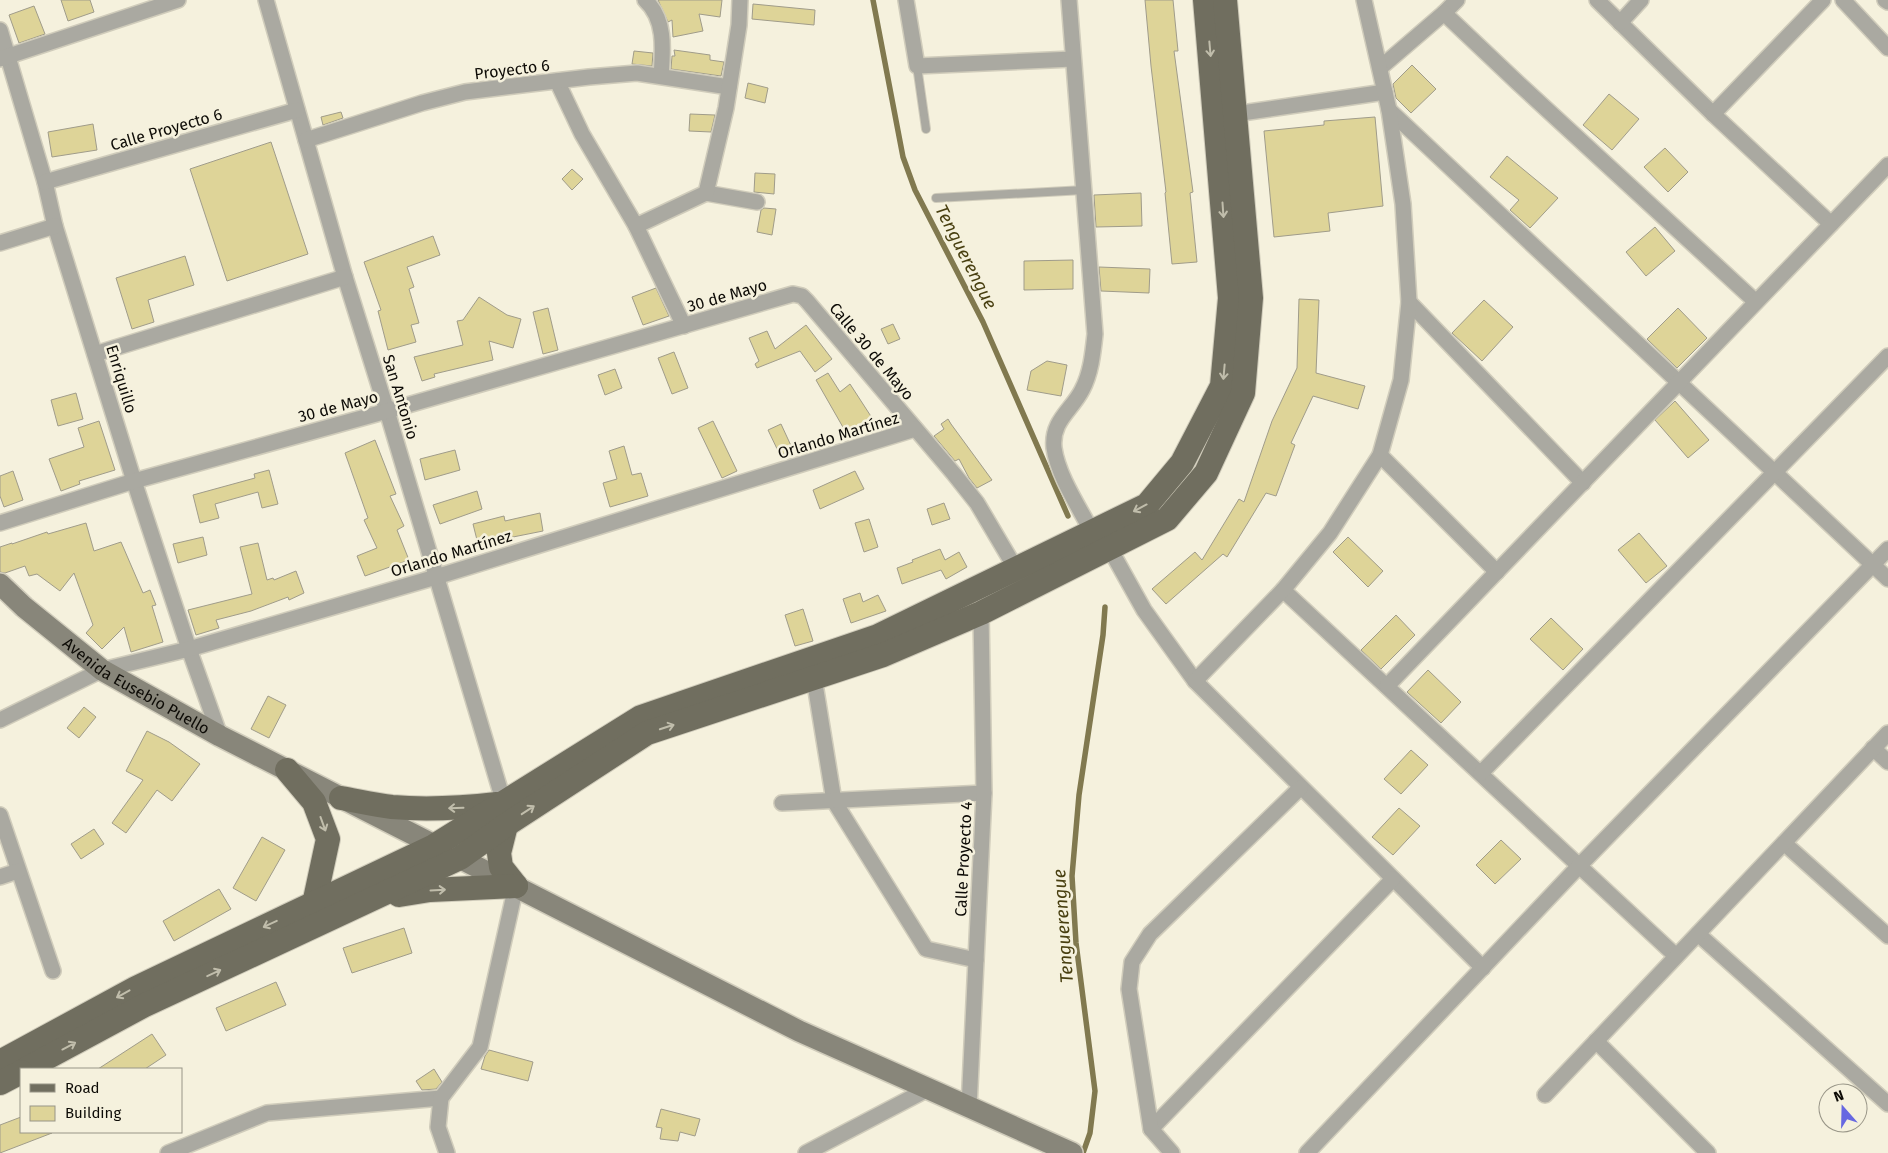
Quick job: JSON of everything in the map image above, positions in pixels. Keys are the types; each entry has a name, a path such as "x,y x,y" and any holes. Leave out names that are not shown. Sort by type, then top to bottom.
{"main road":[{"path":"0,1062 136,988 505,814 647,733 883,654 981,613 1167,519 1206,473 1243,393 1251,298 1226,115 1205,0"},
{"path":"28,1068 143,1006 460,858 505,814 642,717 878,636 1147,505 1182,463 1222,386 1230,298 1225,0"},
{"name":"Avenida Eusebio Puello","path":"0,584 24,607 102,670 220,736 799,1031 1068,1151"},
{"path":"287,770 314,802 328,839 314,904"},
{"path":"341,798 390,807 462,808 505,814"},
{"path":"505,814 499,853 502,867 516,886"},
{"path":"372,899 430,890 516,886"},
{"path":"0,1083 20,1073"}],"street":[{"path":"4,58 178,0"},
{"name":"San Antonio","path":"266,0 345,277 388,411 505,814"},
{"path":"644,0 652,6 658,16 662,33 661,76"},
{"path":"706,194 726,108 739,25 740,0"},
{"path":"906,0 917,66 1073,59"},
{"path":"1069,0 1094,334 1092,364 1082,391 1065,412 1055,430 1054,446 1059,468 1092,532"},
{"path":"1195,681 1283,590 1330,533 1380,455 1401,380 1409,302 1403,204 1389,110 1364,0"},
{"path":"1380,68 1457,0"},
{"path":"1597,0 1713,114 1831,224"},
{"path":"1620,23 1641,0"},
{"path":"1713,114 1823,0"},
{"path":"1842,0 1888,48"},
{"path":"1444,13 1518,84 1756,302"},
{"name":"Enriquillo","path":"0,30 4,58 45,182 55,226 134,481 189,649 220,736"},
{"name":"Proyecto 6","path":"306,140 422,103 465,92 637,73 729,87"},
{"path":"557,81 582,134 636,226 684,326"},
{"path":"1226,115 1384,92"},
{"name":"Calle Proyecto 6","path":"45,182 297,110"},
{"path":"1389,110 1888,580"},
{"path":"1387,686 1888,165"},
{"path":"636,226 706,194 757,202"},
{"path":"0,243 55,226"},
{"path":"95,354 345,277"},
{"name":"30 de Mayo","path":"0,523 134,481 388,411 793,294 802,296"},
{"name":"Calle 30 de Mayo","path":"802,296 977,504 1016,569"},
{"path":"1409,302 1582,483"},
{"path":"1480,773 1888,356"},
{"name":"Orlando Martínez","path":"0,720 102,670 189,649 436,577 915,429"},
{"path":"1380,455 1497,572"},
{"path":"1110,549 1144,610 1195,681 1300,788 1483,968"},
{"path":"1307,1153 1580,865 1888,549"},
{"path":"1283,590 1676,956"},
{"name":"Calle Proyecto 4","path":"969,1107 984,793 981,613"},
{"path":"814,678 834,801 926,949 976,960"},
{"path":"1545,1095 1888,733"},
{"path":"1873,748 1888,762"},
{"path":"1172,1153 1150,1129 1129,989 1132,962 1150,934 1300,788"},
{"path":"782,804 984,793"},
{"path":"0,815 53,971"},
{"path":"1784,843 1888,936"},
{"path":"0,877 18,871"},
{"path":"1150,1129 1393,879"},
{"path":"447,1153 438,1127 441,1098 480,1047 516,886"},
{"path":"1698,934 1888,1104"},
{"path":"1596,1041 1708,1153"},
{"path":"806,1153 928,1089"},
{"path":"168,1153 267,1112 441,1098"}],"lane":[{"path":"917,66 926,129"},
{"path":"936,198 1084,190"}],"building":[{"path":"61,0 90,0 94,12 68,21"},
{"path":"658,0 722,0 720,17 699,14 703,31 673,37 672,20 668,22"},
{"path":"1145,0 1173,0 1178,51 1174,51 1193,192 1190,193 1197,262 1172,264"},
{"path":"753,4 815,10 814,25 752,19"},
{"path":"34,6 45,34 19,43 9,15"},
{"path":"674,50 710,55 710,60 724,62 721,76 671,69 672,56 675,56"},
{"path":"634,51 653,53 652,66 632,64"},
{"path":"1412,65 1436,89 1411,113 1396,98 1393,84"},
{"path":"748,83 768,88 765,103 745,98"},
{"path":"1609,94 1639,119 1612,150 1583,125"},
{"path":"341,112 343,118 323,125 321,117"},
{"path":"690,114 715,115 711,132 689,131"},
{"path":"1375,117 1383,206 1328,213 1330,231 1274,237 1264,131 1324,125 1324,121"},
{"path":"93,124 97,150 52,157 48,132"},
{"path":"271,142 308,254 227,281 190,169"},
{"path":"1665,148 1688,172 1668,192 1644,167"},
{"path":"1507,156 1558,198 1530,228 1510,210 1519,200 1490,177"},
{"path":"572,169 583,179 572,190 562,179"},
{"path":"755,173 775,174 774,194 754,192"},
{"path":"1141,193 1142,226 1096,227 1094,195"},
{"path":"764,208 776,209 772,235 757,232 761,210"},
{"path":"1655,227 1675,251 1646,276 1626,252"},
{"path":"433,236 440,255 407,267 414,287 409,289 419,323 411,325 416,342 388,350 378,311 381,310 364,262"},
{"path":"185,256 194,285 148,300 154,322 132,329 116,278"},
{"path":"1073,260 1073,289 1024,290 1024,261"},
{"path":"1099,267 1150,269 1149,293 1101,291"},
{"path":"656,288 669,316 643,325 632,297"},
{"path":"479,297 507,315 521,319 513,348 489,341 493,360 434,374 435,377 422,381 414,357 463,345 457,321 463,320"},
{"path":"1299,299 1319,300 1316,373 1365,386 1358,409 1313,396 1291,443 1295,445 1276,496 1266,493 1227,557 1223,554 1166,604 1152,589 1195,552 1202,560 1239,499 1244,502 1272,421 1297,368"},
{"path":"1484,300 1513,327 1482,361 1452,333"},
{"path":"548,308 558,350 543,354 533,312"},
{"path":"1678,308 1707,338 1677,368 1647,339"},
{"path":"893,324 900,339 888,344 881,329"},
{"path":"806,325 832,359 815,372 800,351 757,368 755,364 759,361 749,338 767,331 775,349"},
{"path":"674,352 688,388 672,394 658,358"},
{"path":"1047,361 1067,365 1061,396 1027,390 1031,371"},
{"path":"615,369 622,388 605,395 598,375"},
{"path":"828,373 840,392 850,384 874,421 848,436 816,380"},
{"path":"76,393 83,419 58,426 51,400"},
{"path":"1675,401 1709,440 1688,458 1655,420"},
{"path":"948,419 992,480 977,488 969,478 959,459 955,461 934,436 944,429 941,424"},
{"path":"99,421 115,470 79,481 80,484 61,491 49,459 84,447 78,428"},
{"path":"713,421 737,471 722,478 698,428"},
{"path":"781,424 793,450 780,455 768,430"},
{"path":"375,440 396,494 390,496 404,526 397,530 409,560 365,576 357,556 377,548 364,520 368,518 345,453"},
{"path":"624,446 632,475 641,473 648,496 610,507 603,483 617,479 609,451"},
{"path":"455,450 460,470 425,480 420,459"},
{"path":"269,470 278,504 262,508 258,492 215,504 219,518 200,523 193,495 255,478 254,474"},
{"path":"13,471 23,500 4,507 0,496 0,476"},
{"path":"855,471 864,489 820,509 813,490"},
{"path":"477,491 482,509 440,524 433,505"},
{"path":"944,503 950,519 932,525 927,509"},
{"path":"540,513 543,531 478,544 473,524 504,516 505,521"},
{"path":"869,519 878,547 864,552 855,523"},
{"path":"86,523 94,551 121,542 143,593 150,590 156,605 152,606 163,642 131,652 124,627 102,649 86,633 93,625 74,573 60,591 37,574 29,576 25,566 5,573 0,572 0,547 47,532 48,534"},
{"path":"1639,533 1667,566 1646,583 1618,550"},
{"path":"203,537 207,555 178,563 173,544"},
{"path":"1348,537 1383,571 1368,587 1333,552"},
{"path":"258,543 267,580 273,578 274,580 296,571 304,593 289,600 288,597 251,611 216,620 219,628 196,635 188,610 252,594 240,547"},
{"path":"940,549 945,560 959,552 967,567 946,579 941,570 902,584 897,568"},
{"path":"860,593 863,602 878,595 886,611 851,623 843,599"},
{"path":"803,609 813,641 795,646 785,615"},
{"path":"1396,615 1415,635 1381,669 1361,650"},
{"path":"1551,618 1583,649 1563,670 1530,639"},
{"path":"1428,670 1461,702 1441,723 1407,692"},
{"path":"268,696 286,705 269,738 251,729"},
{"path":"84,707 96,717 79,738 67,728"},
{"path":"147,731 169,742 200,764 172,801 157,790 126,833 112,823 143,780 126,771"},
{"path":"1411,750 1428,765 1401,794 1384,779"},
{"path":"1399,808 1420,826 1393,855 1372,837"},
{"path":"94,829 104,844 81,859 71,844"},
{"path":"262,837 285,850 256,901 233,888"},
{"path":"1501,840 1521,859 1495,884 1476,865"},
{"path":"219,889 231,909 174,941 163,921"},
{"path":"404,928 412,953 352,973 343,948"},
{"path":"276,982 286,1005 226,1031 216,1008"},
{"path":"152,1034 166,1055 146,1068 100,1068"},
{"path":"489,1050 533,1062 528,1081 481,1069"},
{"path":"434,1069 442,1082 436,1089 422,1090 416,1081"},
{"path":"661,1109 700,1119 695,1136 680,1132 678,1141 660,1139 662,1128 656,1127"},
{"path":"20,1117 20,1133 52,1133 0,1153 0,1125"}],"waterway":[{"name":"Tenguerengue","path":"873,0 903,157 915,190 983,322 1068,516"},
{"name":"Tenguerengue","path":"1083,1153 1090,1133 1095,1091 1076,943 1072,876 1079,795 1103,635 1105,607"}]}
